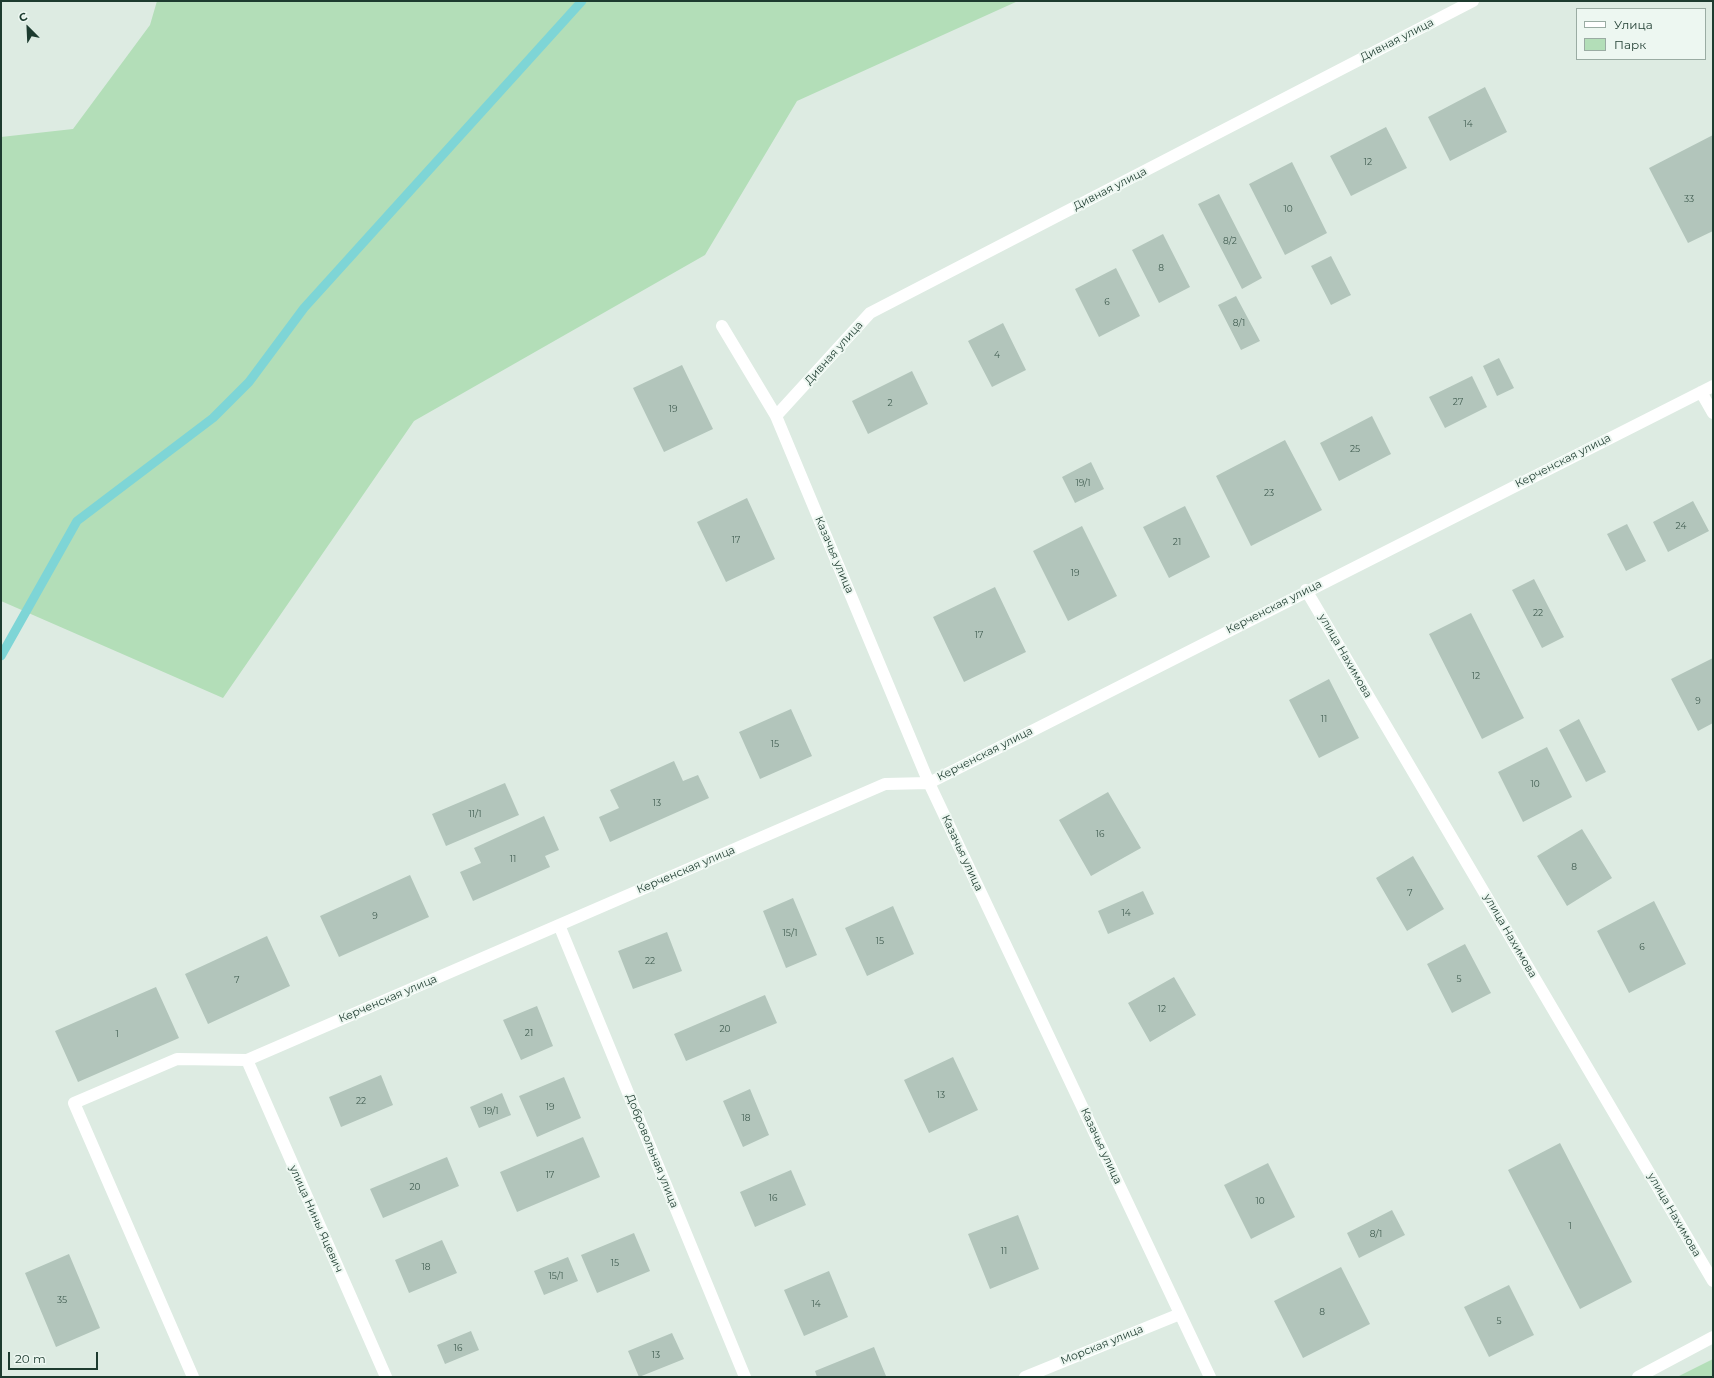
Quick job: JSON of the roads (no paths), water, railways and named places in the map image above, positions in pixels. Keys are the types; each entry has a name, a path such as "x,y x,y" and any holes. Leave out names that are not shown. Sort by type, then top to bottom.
{"street":[{"name":"Дивная улица","path":"776,416 870,313 1473,1"},
{"name":"Казачья улица","path":"722,326 776,416 929,783 1210,1377"},
{"name":"Керченская улица","path":"192,1377 74,1103 177,1059 247,1060 885,784 929,783 1306,590 1713,386"},
{"path":"1701,392 1713,413"},
{"name":"улица Нахимова","path":"1306,590 1713,1281"},
{"name":"Добровольная улица","path":"559,925 745,1377"},
{"name":"улица Нины Яцевич","path":"247,1060 386,1377"},
{"name":"Морская улица","path":"1025,1377 1180,1314"},
{"path":"1638,1377 1713,1337"}],"waterway":[{"path":"1,656 77,521 213,418 249,382 304,308 582,1"}]}
